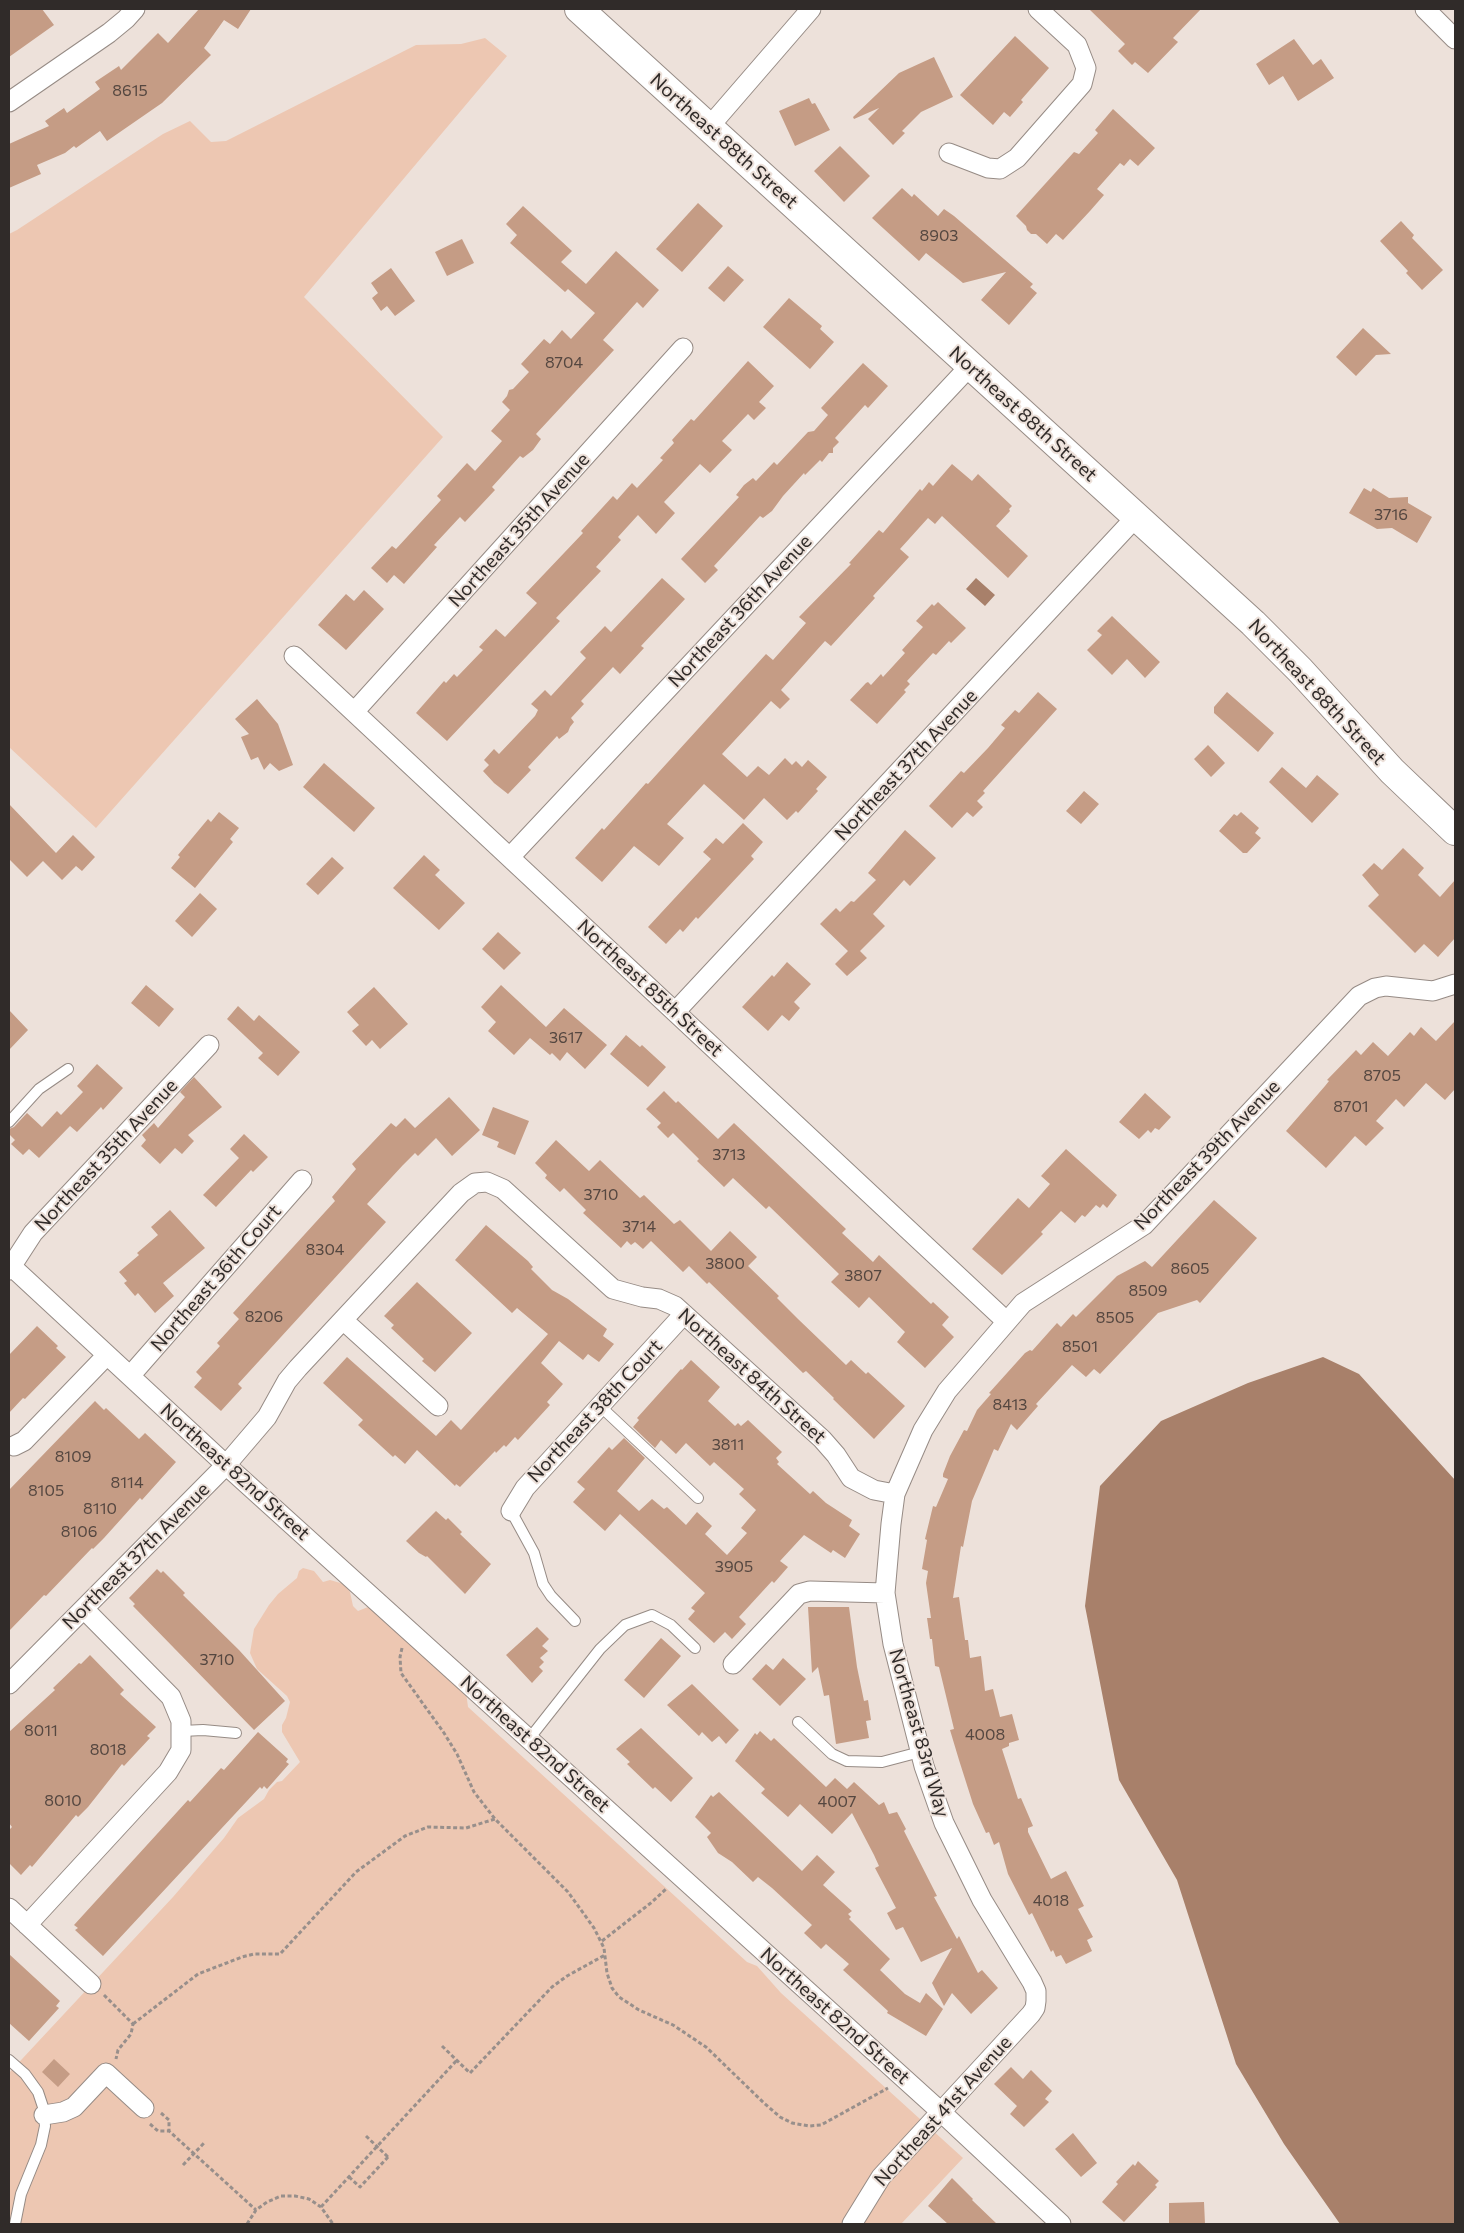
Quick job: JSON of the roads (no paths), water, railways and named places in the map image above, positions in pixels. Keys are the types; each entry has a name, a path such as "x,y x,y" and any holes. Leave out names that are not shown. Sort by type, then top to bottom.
{"street":[{"path":"9,102 109,33 135,9"},
{"name":"Northeast 88th Street","path":"579,9 1283,652 1392,771 1455,831"},
{"path":"708,127 811,9"},
{"path":"949,153 988,168 1000,169 1017,158 1082,84 1086,68 1077,45 1038,9"},
{"path":"1425,9 1455,39"},
{"name":"Northeast 35th Avenue","path":"354,712 683,348"},
{"name":"Northeast 36th Avenue","path":"510,857 970,366"},
{"name":"Northeast 37th Avenue","path":"675,1012 1136,517"},
{"name":"Northeast 85th Street","path":"294,656 1006,1321"},
{"name":"Northeast 39th Avenue","path":"896,1494 923,1430 947,1391 1006,1321 1023,1303 1144,1225 1359,996 1375,988 1386,986 1433,991 1455,984"},
{"name":"Northeast 35th Avenue","path":"10,1267 33,1233 209,1045"},
{"name":"Northeast 36th Court","path":"130,1376 302,1180"},
{"name":"Northeast 37th Avenue","path":"9,1684 226,1465 267,1417 292,1374 461,1193 470,1185 480,1182"},
{"name":"Northeast 84th Street","path":"480,1182 492,1183 503,1189 613,1289 668,1302 684,1314 831,1448 851,1478 874,1490 896,1494"},
{"name":"Northeast 82nd Street","path":"10,1267 940,2111 1061,2224"},
{"name":"Northeast 38th Court","path":"511,1511 525,1488 684,1314"},
{"path":"342,1320 438,1406"},
{"path":"11,1448 24,1441 107,1355"},
{"name":"Northeast 83rd Way","path":"896,1494 887,1558 886,1593 893,1644 920,1752 931,1787 954,1846 996,1925 1032,1982 1036,1991 1036,2000"},
{"path":"732,1664 799,1594 810,1592 886,1593"},
{"path":"27,1925 168,1772 180,1750 182,1734 178,1709 162,1686 84,1609"},
{"path":"9,1908 96,1989"},
{"name":"Northeast 41st Avenue","path":"852,2224 881,2177 1031,2014 1036,2000"},
{"path":"44,2115 63,2112 74,2107 106,2073 150,2108"}],"lane":[{"path":"9,1122 39,1088 68,1069"},
{"path":"600,1406 698,1498"},
{"path":"511,1511 534,1553 543,1584 551,1596 575,1621"},
{"path":"529,1739 600,1649 625,1625 652,1615 671,1625 695,1648"},
{"path":"798,1722 832,1754 847,1761 882,1762 920,1752"},
{"path":"182,1734 203,1730 236,1734"},
{"path":"13,2063 32,2082 38,2092 45,2126 41,2145 21,2194 15,2224"}]}
